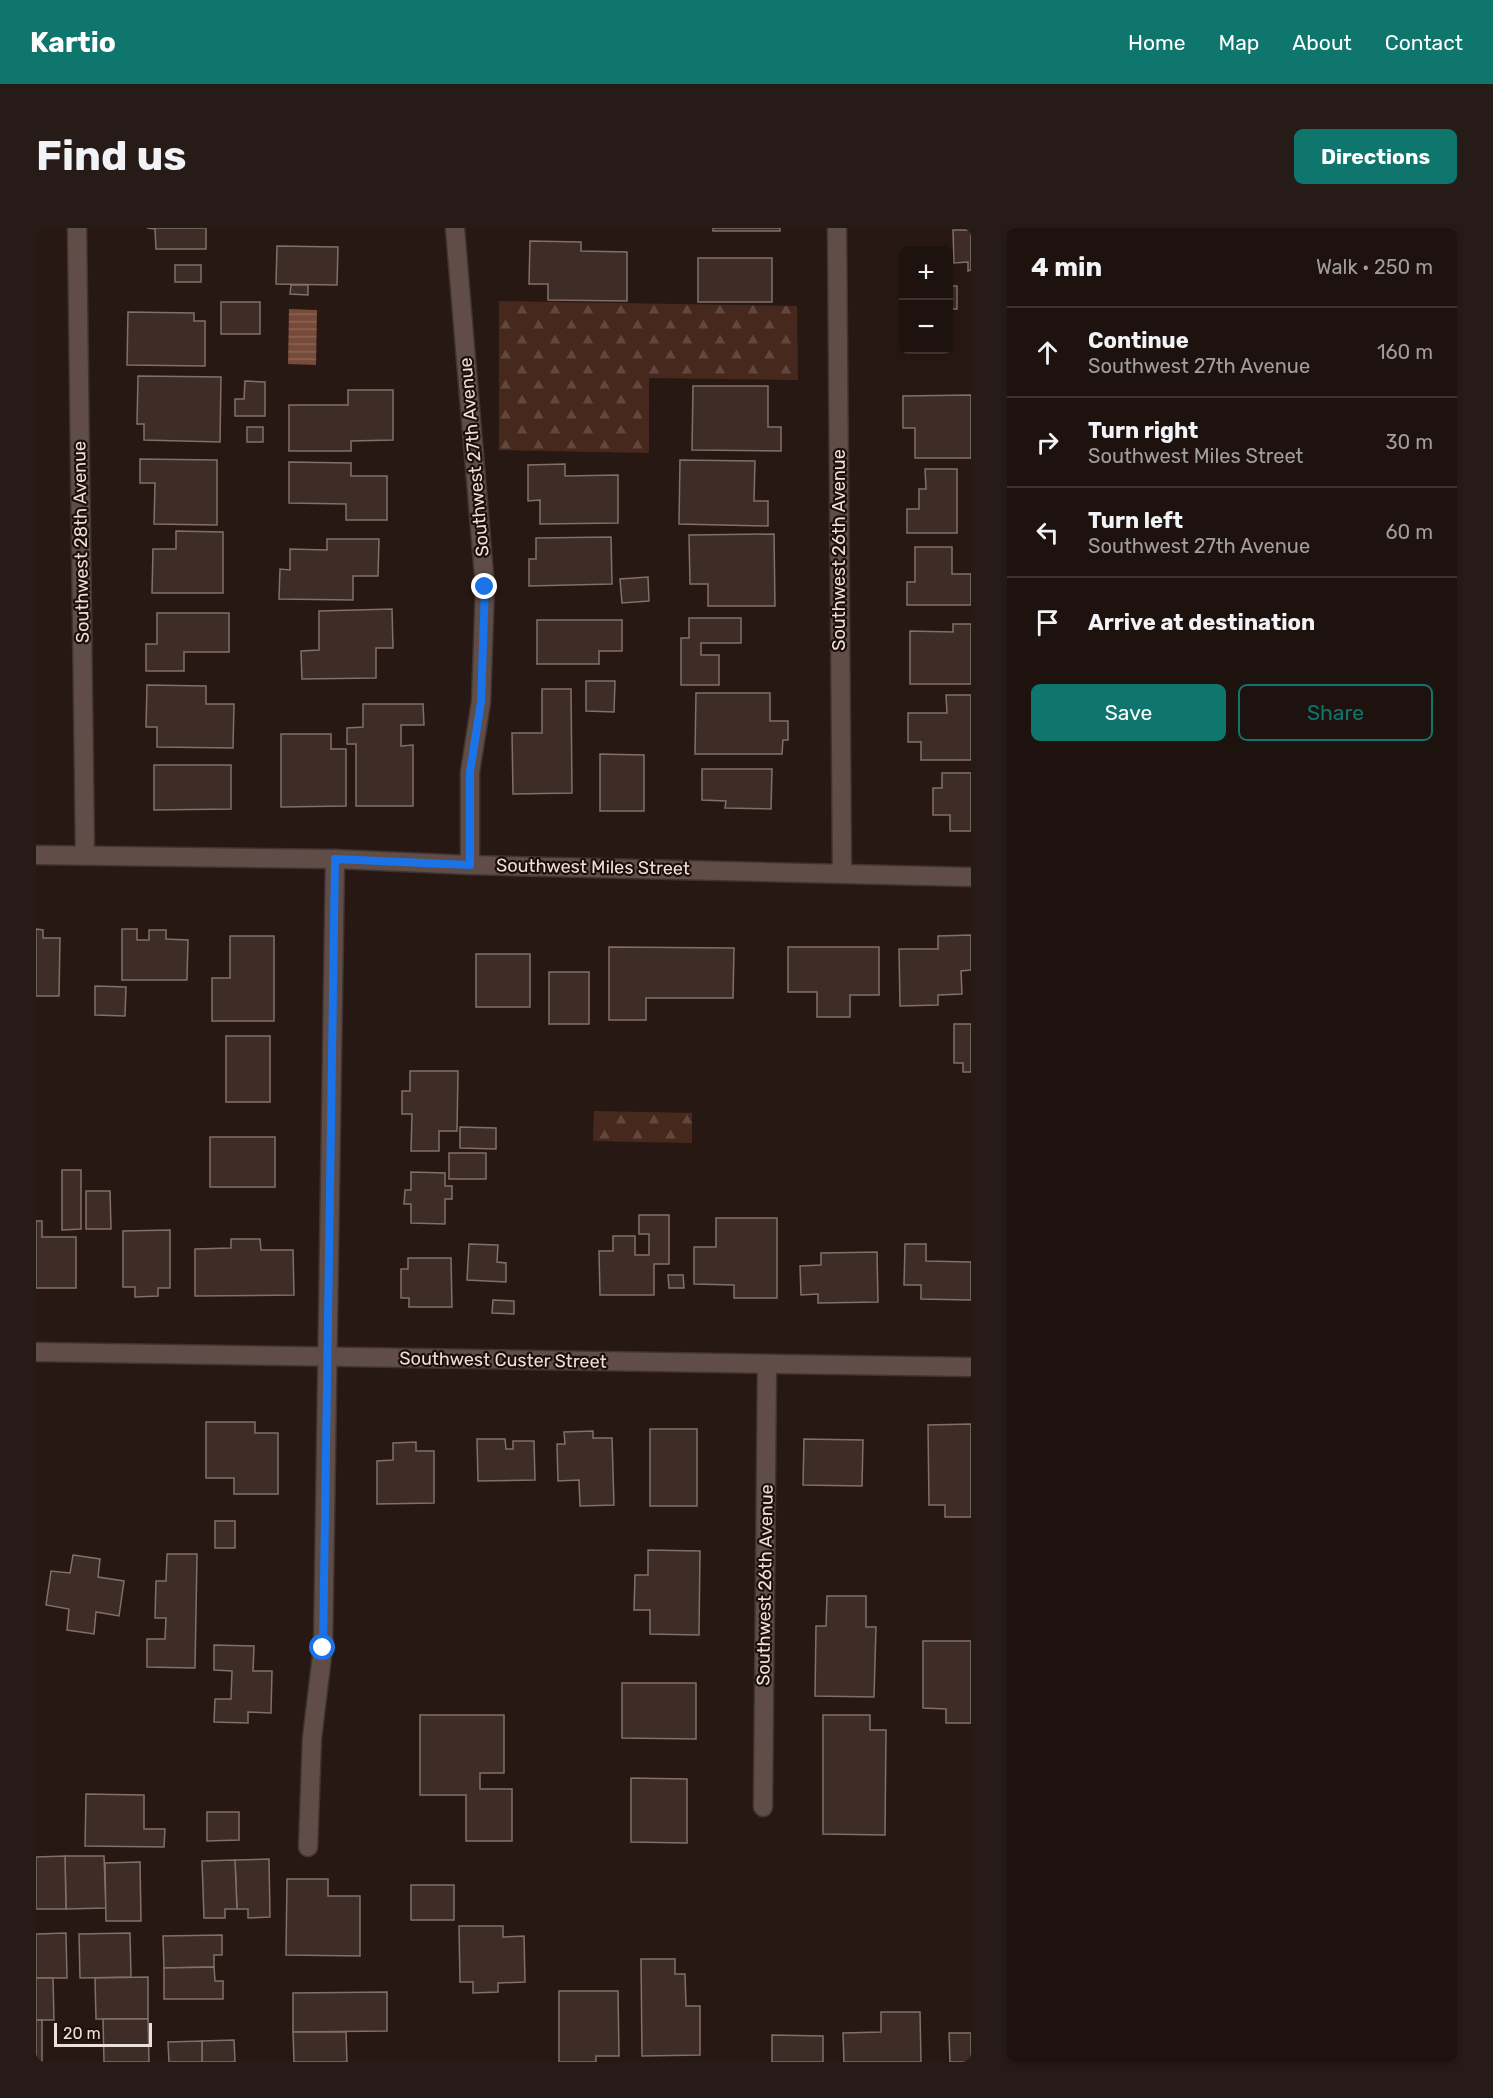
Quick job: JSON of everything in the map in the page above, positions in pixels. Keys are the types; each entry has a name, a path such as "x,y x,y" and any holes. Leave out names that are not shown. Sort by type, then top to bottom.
{"street":[{"name":"Southwest 28th Avenue","path":"77,228 85,855"},
{"name":"Southwest 27th Avenue","path":"455,228 485,587 481,702 470,772 470,865"},
{"name":"Southwest 26th Avenue","path":"837,228 842,872"},
{"name":"Southwest Miles Street","path":"36,855 335,859 470,865 842,872 971,877"},
{"path":"308,1847 312,1738 323,1648 335,859"},
{"name":"Southwest Custer Street","path":"36,1352 971,1367"},
{"name":"Southwest 26th Avenue","path":"763,1807 767,1364"}],"green space":[{"path":"499,301 797,306 798,380 649,378 649,453 499,450"},
{"path":"594,1111 692,1113 692,1143 593,1141"}],"shaded area":[{"path":"289,309 317,310 316,365 288,364"}],"building":[{"path":"147,228 206,228 206,249 156,249 155,229"},
{"path":"713,228 780,228 780,231 713,231"},
{"path":"953,230 971,230 971,270 968,271 968,262 954,263"},
{"path":"530,241 581,242 581,251 627,252 627,301 548,300 548,284 529,284"},
{"path":"277,246 338,247 337,285 276,284"},
{"path":"698,258 772,258 772,302 698,302"},
{"path":"175,265 201,265 201,282 175,282"},
{"path":"291,285 308,285 308,295 290,294"},
{"path":"953,286 957,286 957,309 953,309"},
{"path":"221,302 260,302 260,334 221,334"},
{"path":"128,312 194,313 194,321 205,321 205,366 127,365"},
{"path":"138,376 221,377 220,442 144,440 144,424 137,424"},
{"path":"245,381 265,382 265,416 235,416 235,399 244,399"},
{"path":"693,386 768,386 768,427 781,427 781,451 692,450"},
{"path":"348,390 393,390 393,440 351,441 351,451 289,451 289,405 348,405"},
{"path":"971,395 971,458 915,458 915,428 903,428 903,396"},
{"path":"247,427 263,427 263,442 247,442"},
{"path":"140,459 217,460 217,525 154,524 155,483 140,483"},
{"path":"680,460 755,461 754,501 768,501 768,526 679,524"},
{"path":"289,462 351,463 351,476 387,476 387,520 346,520 346,504 289,503"},
{"path":"565,464 565,476 618,475 618,523 540,524 540,500 528,501 528,465"},
{"path":"925,469 957,469 957,533 907,533 907,509 919,509 919,489 926,489"},
{"path":"176,531 223,532 223,593 152,593 153,549 176,549"},
{"path":"774,534 775,606 708,606 708,584 690,584 689,535"},
{"path":"611,537 612,584 529,586 529,559 536,559 536,538"},
{"path":"327,539 379,539 378,576 353,576 353,600 279,599 280,569 290,570 290,549 327,550"},
{"path":"915,547 952,547 952,574 971,574 971,605 907,605 907,582 915,582"},
{"path":"648,577 649,601 622,603 620,579"},
{"path":"392,609 393,648 376,648 376,678 302,679 301,651 319,650 319,611"},
{"path":"157,613 229,613 229,652 184,652 184,671 146,671 146,644 157,644"},
{"path":"689,618 741,618 741,643 701,643 701,655 719,655 719,685 681,685 681,638 689,638"},
{"path":"537,620 622,620 622,651 599,651 599,664 537,664"},
{"path":"953,624 971,624 971,684 910,684 910,631 953,632"},
{"path":"586,681 615,681 614,712 586,711"},
{"path":"147,685 206,686 206,704 234,704 233,748 157,747 157,727 146,727"},
{"path":"542,689 571,689 572,793 513,794 512,733 542,733"},
{"path":"696,693 770,693 770,721 788,721 788,740 783,740 782,754 695,754"},
{"path":"946,695 971,695 971,760 921,760 921,742 908,742 908,713 947,713"},
{"path":"363,704 423,704 424,725 401,725 401,746 413,745 413,806 356,806 356,744 347,744 347,728 363,727"},
{"path":"281,734 331,734 331,749 346,749 346,806 281,807"},
{"path":"600,754 644,755 644,811 600,811"},
{"path":"154,765 231,765 231,809 154,810"},
{"path":"702,769 772,769 771,809 725,808 726,801 702,800"},
{"path":"942,773 971,773 971,831 950,831 950,815 933,815 933,788 942,788"},
{"path":"36,929 43,930 43,938 60,938 59,996 36,996"},
{"path":"122,929 137,929 137,940 149,940 149,930 166,930 166,939 188,940 187,980 122,980"},
{"path":"971,935 971,970 961,971 962,994 938,995 938,1005 900,1006 899,949 938,949 938,936"},
{"path":"230,936 274,936 274,1021 212,1021 212,978 230,978"},
{"path":"609,947 734,948 733,998 646,998 646,1020 609,1020"},
{"path":"788,947 879,947 879,995 850,995 850,1017 817,1017 817,992 788,992"},
{"path":"476,954 530,954 530,1007 476,1007"},
{"path":"549,972 589,972 589,1024 549,1024"},
{"path":"95,986 126,987 125,1016 95,1015"},
{"path":"954,1024 971,1024 971,1072 963,1072 963,1063 954,1063"},
{"path":"226,1036 270,1036 270,1102 226,1102"},
{"path":"410,1071 458,1071 457,1131 439,1131 439,1151 411,1151 412,1114 402,1114 402,1091 410,1091"},
{"path":"460,1127 496,1128 496,1149 460,1148"},
{"path":"210,1137 275,1137 275,1187 210,1187"},
{"path":"449,1153 486,1153 486,1179 449,1179"},
{"path":"62,1170 81,1170 81,1229 62,1230"},
{"path":"411,1172 445,1173 445,1186 452,1186 452,1199 445,1199 445,1224 411,1223 411,1204 404,1204 405,1190 411,1190"},
{"path":"86,1191 110,1191 111,1229 86,1229"},
{"path":"639,1215 669,1215 669,1264 654,1264 654,1295 600,1295 599,1251 613,1251 613,1236 635,1236 635,1255 649,1255 649,1234 639,1234"},
{"path":"716,1218 777,1218 777,1298 734,1298 734,1285 694,1284 694,1247 716,1247"},
{"path":"36,1221 42,1221 42,1237 76,1237 76,1288 36,1288"},
{"path":"170,1230 170,1288 158,1288 158,1296 135,1297 135,1287 123,1287 123,1231"},
{"path":"231,1239 260,1239 261,1250 293,1250 294,1295 195,1296 195,1249 231,1248"},
{"path":"469,1244 498,1245 497,1262 506,1263 506,1282 467,1280"},
{"path":"905,1244 926,1244 926,1261 971,1262 971,1300 921,1299 921,1285 904,1285"},
{"path":"877,1252 878,1302 818,1303 818,1294 801,1295 800,1266 821,1265 821,1253"},
{"path":"408,1258 451,1258 452,1307 409,1307 409,1298 401,1298 401,1269 408,1269"},
{"path":"668,1275 683,1275 684,1288 669,1288"},
{"path":"493,1300 514,1301 514,1314 492,1313"},
{"path":"206,1422 255,1422 255,1433 278,1433 278,1494 234,1494 234,1478 206,1478"},
{"path":"971,1424 971,1517 945,1517 945,1505 929,1505 928,1425"},
{"path":"650,1429 697,1429 697,1506 650,1506"},
{"path":"593,1431 593,1438 612,1438 614,1505 580,1506 579,1480 558,1481 557,1444 565,1444 564,1432"},
{"path":"477,1439 505,1439 506,1449 513,1449 513,1441 534,1441 535,1480 478,1481"},
{"path":"804,1439 863,1440 862,1486 803,1485"},
{"path":"416,1442 416,1451 434,1451 434,1503 377,1504 377,1461 393,1460 393,1443"},
{"path":"215,1521 235,1521 235,1548 215,1548"},
{"path":"648,1550 700,1551 699,1635 650,1634 650,1610 634,1610 635,1575 648,1575"},
{"path":"167,1554 197,1554 195,1668 147,1667 147,1639 165,1639 166,1618 155,1618 156,1581 166,1581"},
{"path":"73,1555 100,1559 98,1577 124,1581 119,1616 96,1612 94,1634 67,1630 69,1609 46,1605 51,1571 70,1573"},
{"path":"827,1596 866,1596 866,1627 876,1627 874,1697 815,1696 816,1626 826,1626"},
{"path":"923,1641 971,1641 971,1723 946,1723 946,1709 923,1708"},
{"path":"214,1645 254,1646 253,1671 272,1671 271,1713 248,1712 248,1723 214,1722 215,1699 231,1699 232,1671 214,1670"},
{"path":"622,1683 696,1683 696,1739 622,1738"},
{"path":"420,1715 504,1715 504,1773 480,1773 480,1789 512,1789 512,1841 466,1841 466,1795 420,1795"},
{"path":"823,1715 870,1715 870,1730 886,1730 885,1835 823,1834"},
{"path":"631,1778 687,1779 687,1843 631,1842"},
{"path":"86,1794 144,1795 144,1829 165,1829 164,1847 85,1846"},
{"path":"207,1812 239,1812 239,1840 207,1841"},
{"path":"65,1856 104,1856 106,1908 66,1909"},
{"path":"65,1856 66,1909 36,1909 36,1857"},
{"path":"269,1859 270,1917 248,1918 248,1909 237,1909 235,1860"},
{"path":"235,1860 237,1909 225,1909 225,1918 204,1918 202,1861"},
{"path":"140,1862 141,1921 106,1921 105,1863"},
{"path":"287,1879 328,1879 328,1896 360,1896 360,1956 286,1955"},
{"path":"411,1885 454,1885 454,1920 411,1920"},
{"path":"459,1926 503,1926 503,1937 524,1936 525,1982 498,1983 498,1992 473,1993 473,1982 460,1982"},
{"path":"66,1933 67,1978 36,1978 36,1934"},
{"path":"130,1933 131,1977 80,1978 79,1934"},
{"path":"222,1935 222,1955 214,1955 214,1967 164,1968 163,1936"},
{"path":"641,1959 675,1959 675,1974 685,1974 686,2006 700,2006 700,2055 642,2056"},
{"path":"214,1967 215,1981 223,1981 223,1999 164,1999 164,1968"},
{"path":"148,1977 148,2019 96,2019 95,1978"},
{"path":"36,1978 53,1978 54,2020 36,2020"},
{"path":"559,1991 618,1991 619,2056 596,2056 596,2062 559,2062"},
{"path":"387,1992 387,2031 293,2032 293,1993"},
{"path":"881,2012 920,2012 921,2062 844,2062 843,2033 881,2032"},
{"path":"103,2019 148,2019 149,2062 104,2062"},
{"path":"36,2020 42,2020 42,2062 36,2062"},
{"path":"293,2032 346,2032 347,2062 294,2062"},
{"path":"949,2033 971,2033 971,2062 950,2062"},
{"path":"772,2035 823,2036 823,2062 772,2062"},
{"path":"234,2040 235,2062 202,2062 202,2041"},
{"path":"202,2041 202,2062 169,2062 168,2042"}],"route":[{"path":"323,1648 335,859 470,865 470,772 481,702 485,587"}]}
